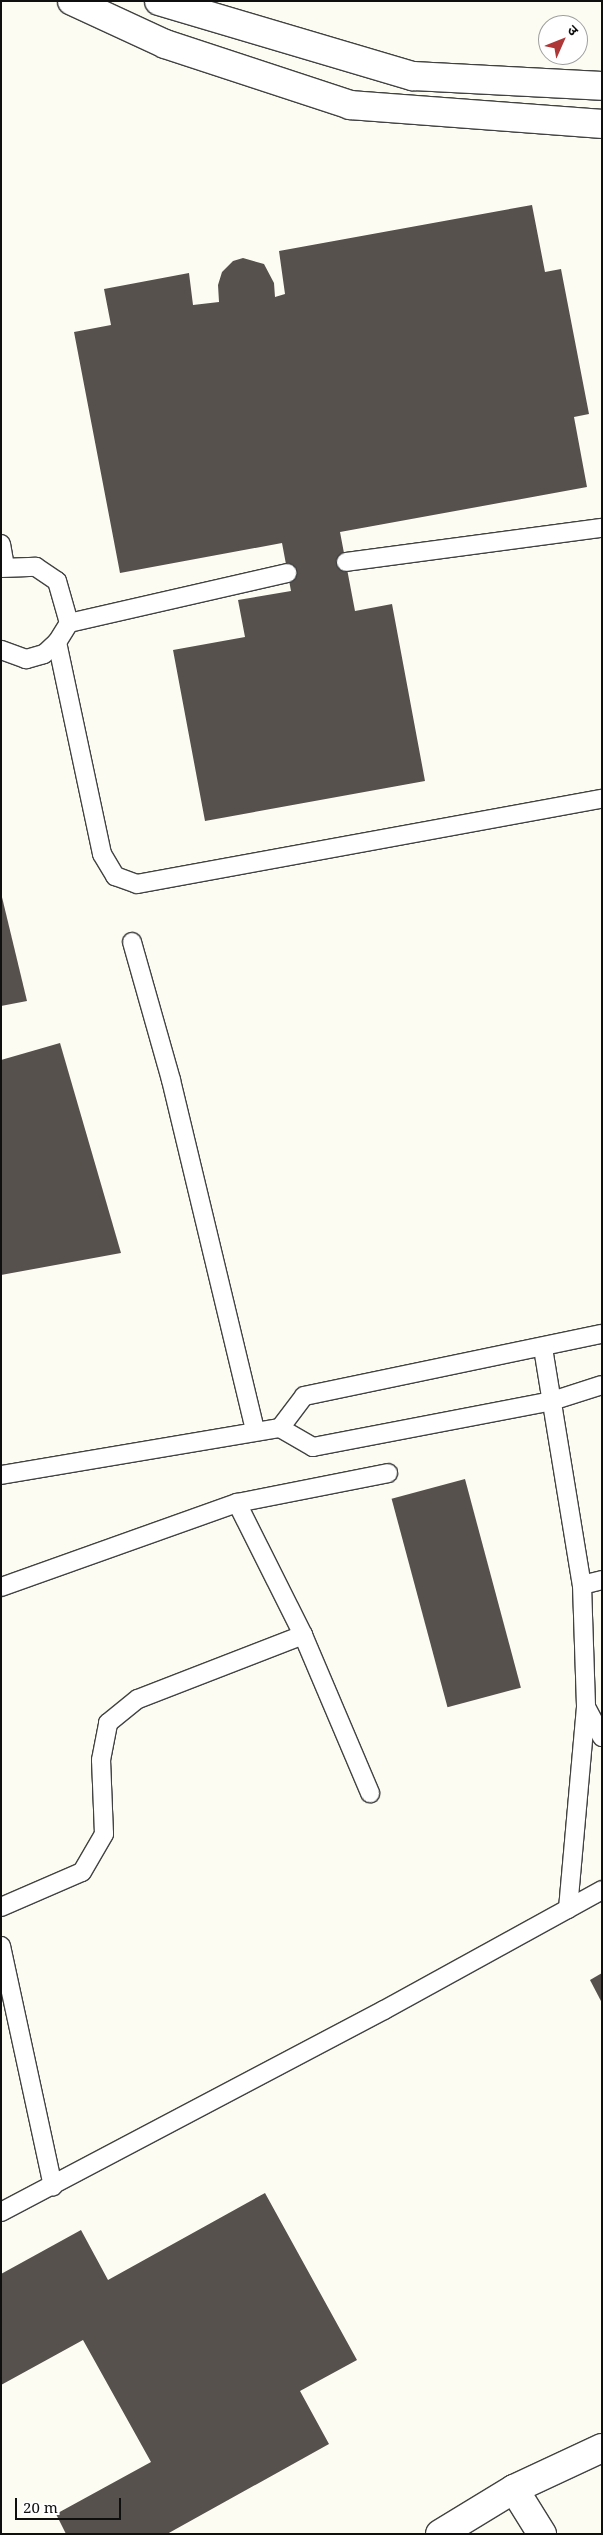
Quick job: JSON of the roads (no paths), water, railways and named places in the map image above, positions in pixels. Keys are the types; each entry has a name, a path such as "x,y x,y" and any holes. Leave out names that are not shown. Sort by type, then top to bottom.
{"street":[{"path":"72,1 165,44 350,105 601,127"},
{"path":"159,1 413,76 602,86"},
{"path":"440,2534 514,2489 602,2448"},
{"path":"514,2489 542,2534"}],"lane":[{"path":"346,562 602,528"},
{"path":"1,544 3,567 36,567 57,581 69,623"},
{"path":"1,650 26,659 44,654 57,642 69,623 287,573"},
{"path":"57,642 102,854 115,876 137,884 602,799"},
{"path":"132,942 170,1080 255,1431"},
{"path":"280,1428 304,1396 543,1348 602,1334"},
{"path":"543,1348 582,1585 586,1707 568,1909"},
{"path":"1,1475 280,1428 313,1447 552,1401 602,1385"},
{"path":"1,1587 237,1503 388,1473"},
{"path":"237,1503 303,1635 370,1793"},
{"path":"582,1585 602,1580"},
{"path":"1,1907 82,1872 104,1834 101,1760 108,1723 138,1699 303,1635"},
{"path":"586,1707 602,1737"},
{"path":"1,2212 53,2186 602,1890"},
{"path":"1,1946 53,2186"}]}
